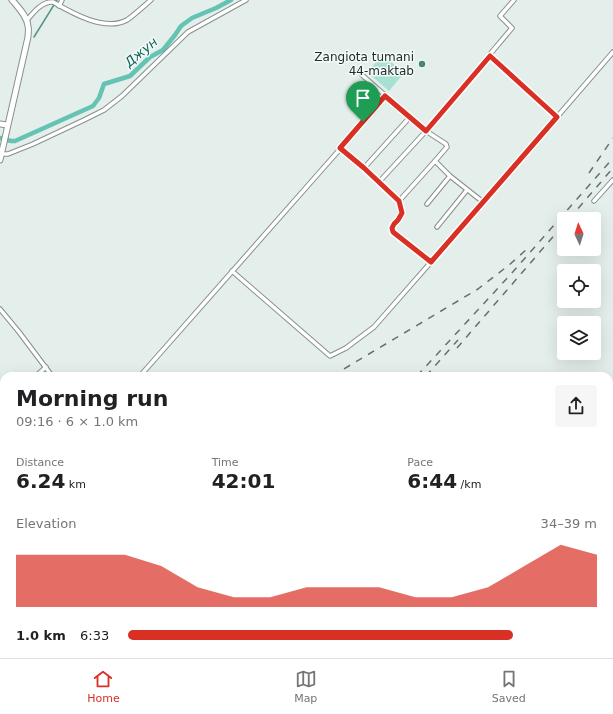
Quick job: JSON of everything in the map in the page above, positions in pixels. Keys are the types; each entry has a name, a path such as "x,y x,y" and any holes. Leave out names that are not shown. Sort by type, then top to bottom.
{"main road":[{"path":"0,160 4,147 7,125 27,46 27,20 12,0"},
{"path":"0,124 7,125"}],"street":[{"path":"56,4 62,0"},
{"path":"27,20 38,8 50,2 90,20 112,24 126,20 151,0"},
{"path":"2,154 8,154 32,144 104,110 122,96 188,32 246,0"},
{"path":"378,182 426,131 512,28 500,16 514,0"},
{"path":"232,272 330,356 346,348 374,326 613,52"},
{"path":"490,56 557,117"},
{"path":"362,75 426,131 447,146 399,201"},
{"path":"144,372 385,96"},
{"path":"364,168 410,117"},
{"path":"340,148 399,201 402,213 392,228 393,232 431,262"},
{"path":"435,161 450,176 483,202"},
{"path":"427,204 450,176"},
{"path":"594,201 613,180"},
{"path":"436,227 467,190"},
{"path":"0,309 49,372"},
{"path":"40,372 46,367"}],"green space":[{"path":"383,55 404,73 389,91 367,72"}],"waterway":[{"path":"34,37 57,0"},
{"name":"Джун","path":"0,138 15,141 93,106 99,98 104,84 130,76 150,57 163,50 181,26 192,18 231,0"}],"railway":[{"path":"589,173 613,138"},
{"path":"421,372 511,274 613,158"},
{"path":"575,212 613,168"},
{"path":"457,348 557,232"},
{"path":"339,372 478,289 526,250"},
{"path":"430,372 458,340"}],"place":[{"name":"Zangiota tumani 44-maktab","path":"422,64"}],"route":[{"path":"490,56 557,117 431,262 393,232 392,228 402,213 399,201 340,148 363,122 385,96 426,131 490,56"}]}
